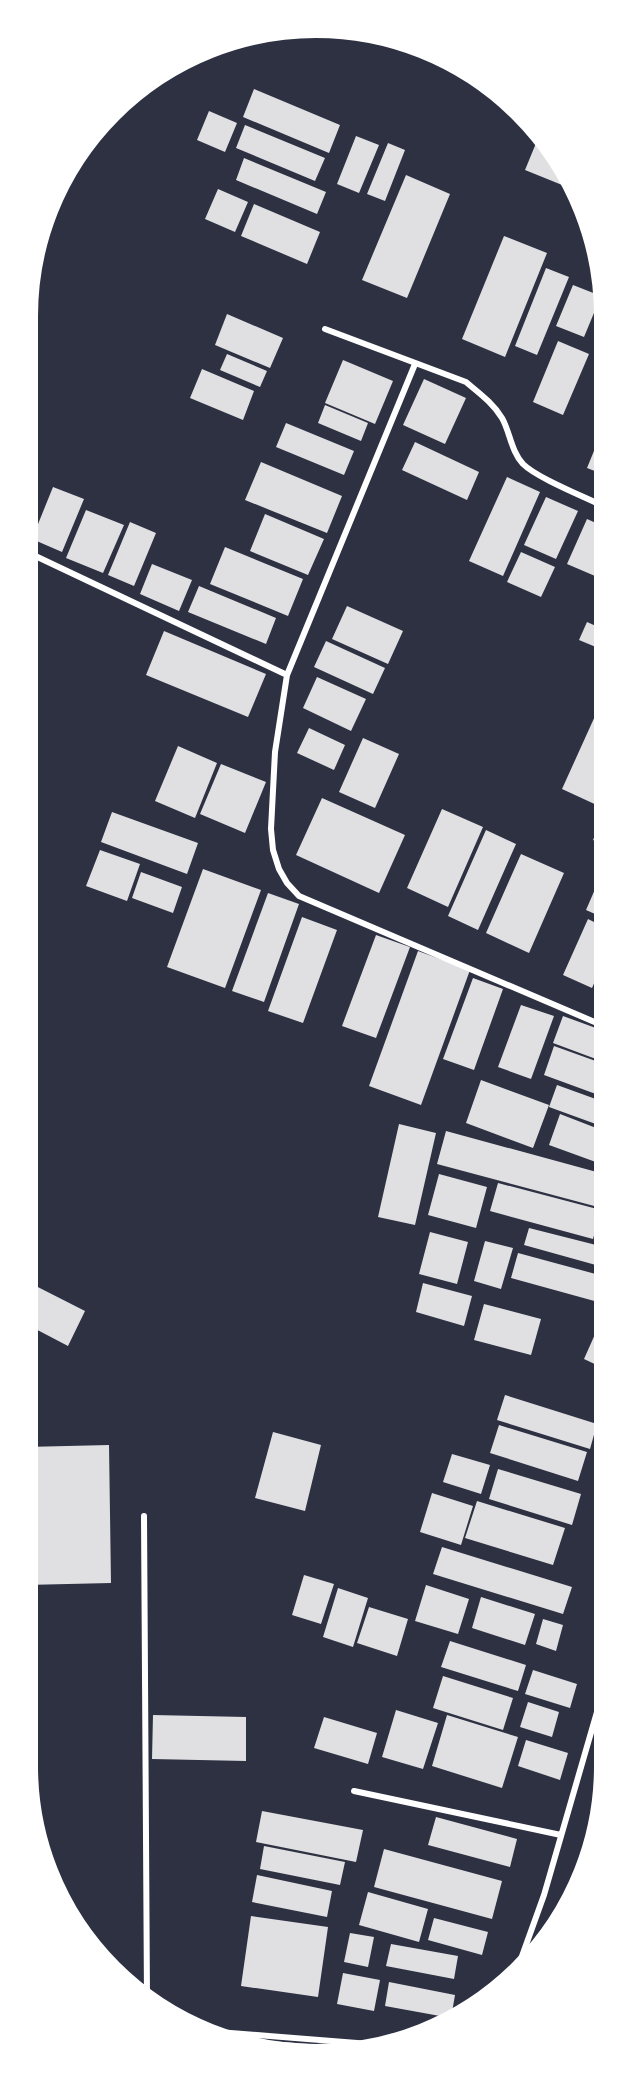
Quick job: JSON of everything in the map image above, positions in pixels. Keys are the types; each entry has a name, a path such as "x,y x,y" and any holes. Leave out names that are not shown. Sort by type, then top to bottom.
{"street":[{"path":"325,329 466,382 485,397 502,418 513,447 524,464 546,478 598,504"},
{"path":"415,364 287,675 275,752 271,829 273,850 279,869 287,883 299,896 598,1023"},
{"path":"34,556 287,675"},
{"path":"144,1516 147,1990"},
{"path":"521,1959 544,1895 598,1716"},
{"path":"354,1791 561,1835"},
{"path":"225,2033 362,2043"}],"building":[{"path":"254,89 340,125 329,153 243,117"},
{"path":"209,111 237,123 225,152 197,140"},
{"path":"245,125 325,158 315,181 236,148"},
{"path":"356,136 379,145 359,193 337,184"},
{"path":"537,142 566,186 525,170"},
{"path":"388,143 405,150 385,201 367,194"},
{"path":"244,158 326,192 317,214 236,180"},
{"path":"406,175 450,194 407,298 362,280"},
{"path":"218,189 248,202 235,232 205,219"},
{"path":"254,204 320,232 307,264 241,236"},
{"path":"504,236 547,253 505,357 462,339"},
{"path":"546,268 569,277 537,355 515,346"},
{"path":"573,285 597,294 597,305 584,337 556,326"},
{"path":"227,314 283,338 270,368 215,345"},
{"path":"558,341 589,354 563,415 533,402"},
{"path":"227,354 267,371 260,387 220,370"},
{"path":"343,360 393,381 375,424 325,403"},
{"path":"202,369 254,391 243,420 190,398"},
{"path":"424,379 466,398 445,444 403,425"},
{"path":"325,405 368,423 361,441 318,423"},
{"path":"286,423 354,451 344,475 276,447"},
{"path":"598,441 598,472 587,468"},
{"path":"415,442 479,472 467,500 402,470"},
{"path":"261,462 342,496 327,533 245,500"},
{"path":"507,477 540,492 503,576 469,561"},
{"path":"53,487 84,499 62,552 34,540 34,534"},
{"path":"546,497 578,511 556,559 524,545"},
{"path":"86,510 124,525 103,573 66,558"},
{"path":"265,514 324,539 308,575 250,551"},
{"path":"587,519 598,524 598,569 595,576 567,564"},
{"path":"130,522 156,533 134,586 108,575"},
{"path":"225,547 303,579 288,616 210,584"},
{"path":"521,552 555,567 541,597 507,582"},
{"path":"152,564 192,580 179,611 140,594"},
{"path":"199,586 276,618 266,644 188,612"},
{"path":"347,606 403,631 388,664 332,639"},
{"path":"587,622 598,627 598,648 579,640"},
{"path":"164,631 266,674 248,717 146,675"},
{"path":"326,641 385,668 373,694 314,667"},
{"path":"317,677 366,699 351,731 303,708"},
{"path":"598,709 598,806 562,789"},
{"path":"309,728 345,745 334,770 297,753"},
{"path":"363,738 399,754 375,808 339,792"},
{"path":"178,746 217,763 195,818 155,801"},
{"path":"221,764 266,782 245,833 200,814"},
{"path":"322,798 405,835 379,893 296,855"},
{"path":"442,809 483,827 448,907 407,888"},
{"path":"112,812 198,843 187,874 101,842"},
{"path":"598,829 598,842 593,840"},
{"path":"486,830 516,844 478,930 448,916"},
{"path":"100,850 140,864 127,901 86,886"},
{"path":"521,854 564,873 529,953 486,933"},
{"path":"203,869 261,890 225,988 167,967"},
{"path":"141,872 182,887 173,913 132,898"},
{"path":"596,887 598,888 598,915 586,910"},
{"path":"268,893 299,904 264,1002 232,991"},
{"path":"302,917 337,930 303,1023 268,1011"},
{"path":"588,919 598,924 598,974 592,988 563,975"},
{"path":"376,935 410,947 376,1038 342,1026"},
{"path":"418,951 470,970 421,1105 369,1086"},
{"path":"473,978 503,989 474,1070 443,1059"},
{"path":"521,1005 554,1016 531,1079 498,1067"},
{"path":"563,1016 598,1029 598,1060 553,1043"},
{"path":"554,1046 598,1062 598,1095 544,1075"},
{"path":"481,1080 549,1105 533,1148 466,1123"},
{"path":"557,1085 598,1100 598,1125 549,1107"},
{"path":"560,1114 598,1129 598,1163 549,1145"},
{"path":"399,1124 436,1133 415,1225 378,1217"},
{"path":"446,1131 598,1172 598,1207 437,1164"},
{"path":"439,1174 487,1187 476,1228 428,1215"},
{"path":"498,1183 598,1209 598,1221 593,1239 490,1211"},
{"path":"529,1228 598,1245 598,1266 524,1245"},
{"path":"430,1232 468,1242 457,1284 419,1274"},
{"path":"485,1241 513,1248 501,1289 474,1281"},
{"path":"518,1253 598,1275 598,1302 511,1278"},
{"path":"423,1283 472,1296 464,1326 416,1312"},
{"path":"34,1285 85,1311 68,1346 34,1328"},
{"path":"484,1304 541,1319 531,1355 474,1340"},
{"path":"596,1332 598,1333 598,1366 584,1359"},
{"path":"505,1395 597,1424 590,1449 497,1420"},
{"path":"499,1425 587,1452 578,1481 490,1453"},
{"path":"273,1432 321,1445 305,1511 255,1498"},
{"path":"109,1445 111,1583 34,1585 34,1447"},
{"path":"452,1454 490,1465 481,1494 443,1482"},
{"path":"498,1469 581,1494 572,1525 489,1499"},
{"path":"432,1493 473,1506 461,1545 420,1532"},
{"path":"477,1501 565,1528 553,1565 465,1538"},
{"path":"442,1547 572,1587 563,1614 433,1574"},
{"path":"304,1575 334,1584 321,1624 292,1615"},
{"path":"426,1585 469,1599 458,1634 415,1621"},
{"path":"338,1588 368,1598 353,1647 323,1637"},
{"path":"481,1597 535,1614 525,1645 472,1628"},
{"path":"369,1607 408,1619 397,1656 357,1643"},
{"path":"543,1619 563,1625 556,1651 536,1644"},
{"path":"450,1641 526,1665 518,1691 441,1667"},
{"path":"533,1670 577,1684 570,1708 525,1694"},
{"path":"443,1676 513,1698 503,1730 433,1708"},
{"path":"528,1702 559,1712 552,1737 520,1727"},
{"path":"396,1710 438,1723 423,1769 382,1757"},
{"path":"153,1715 246,1717 246,1761 152,1759"},
{"path":"447,1715 518,1737 502,1788 432,1766"},
{"path":"324,1717 377,1733 368,1764 314,1748"},
{"path":"526,1740 568,1753 560,1780 518,1766"},
{"path":"262,1811 363,1830 356,1862 256,1842"},
{"path":"436,1817 517,1839 510,1867 428,1845"},
{"path":"264,1846 345,1862 340,1885 260,1869"},
{"path":"384,1849 502,1881 492,1919 374,1887"},
{"path":"257,1875 332,1891 327,1917 252,1902"},
{"path":"368,1892 428,1909 419,1942 359,1925"},
{"path":"251,1916 328,1927 318,1997 241,1986"},
{"path":"434,1918 488,1932 482,1955 428,1940"},
{"path":"350,1933 374,1937 368,1967 344,1962"},
{"path":"391,1944 458,1956 454,1979 386,1966"},
{"path":"343,1973 380,1980 374,2011 337,2004"},
{"path":"389,1982 455,1995 452,2013 444,2017 385,2006"},
{"path":"257,2041 310,2044 310,2048 279,2045"}]}
